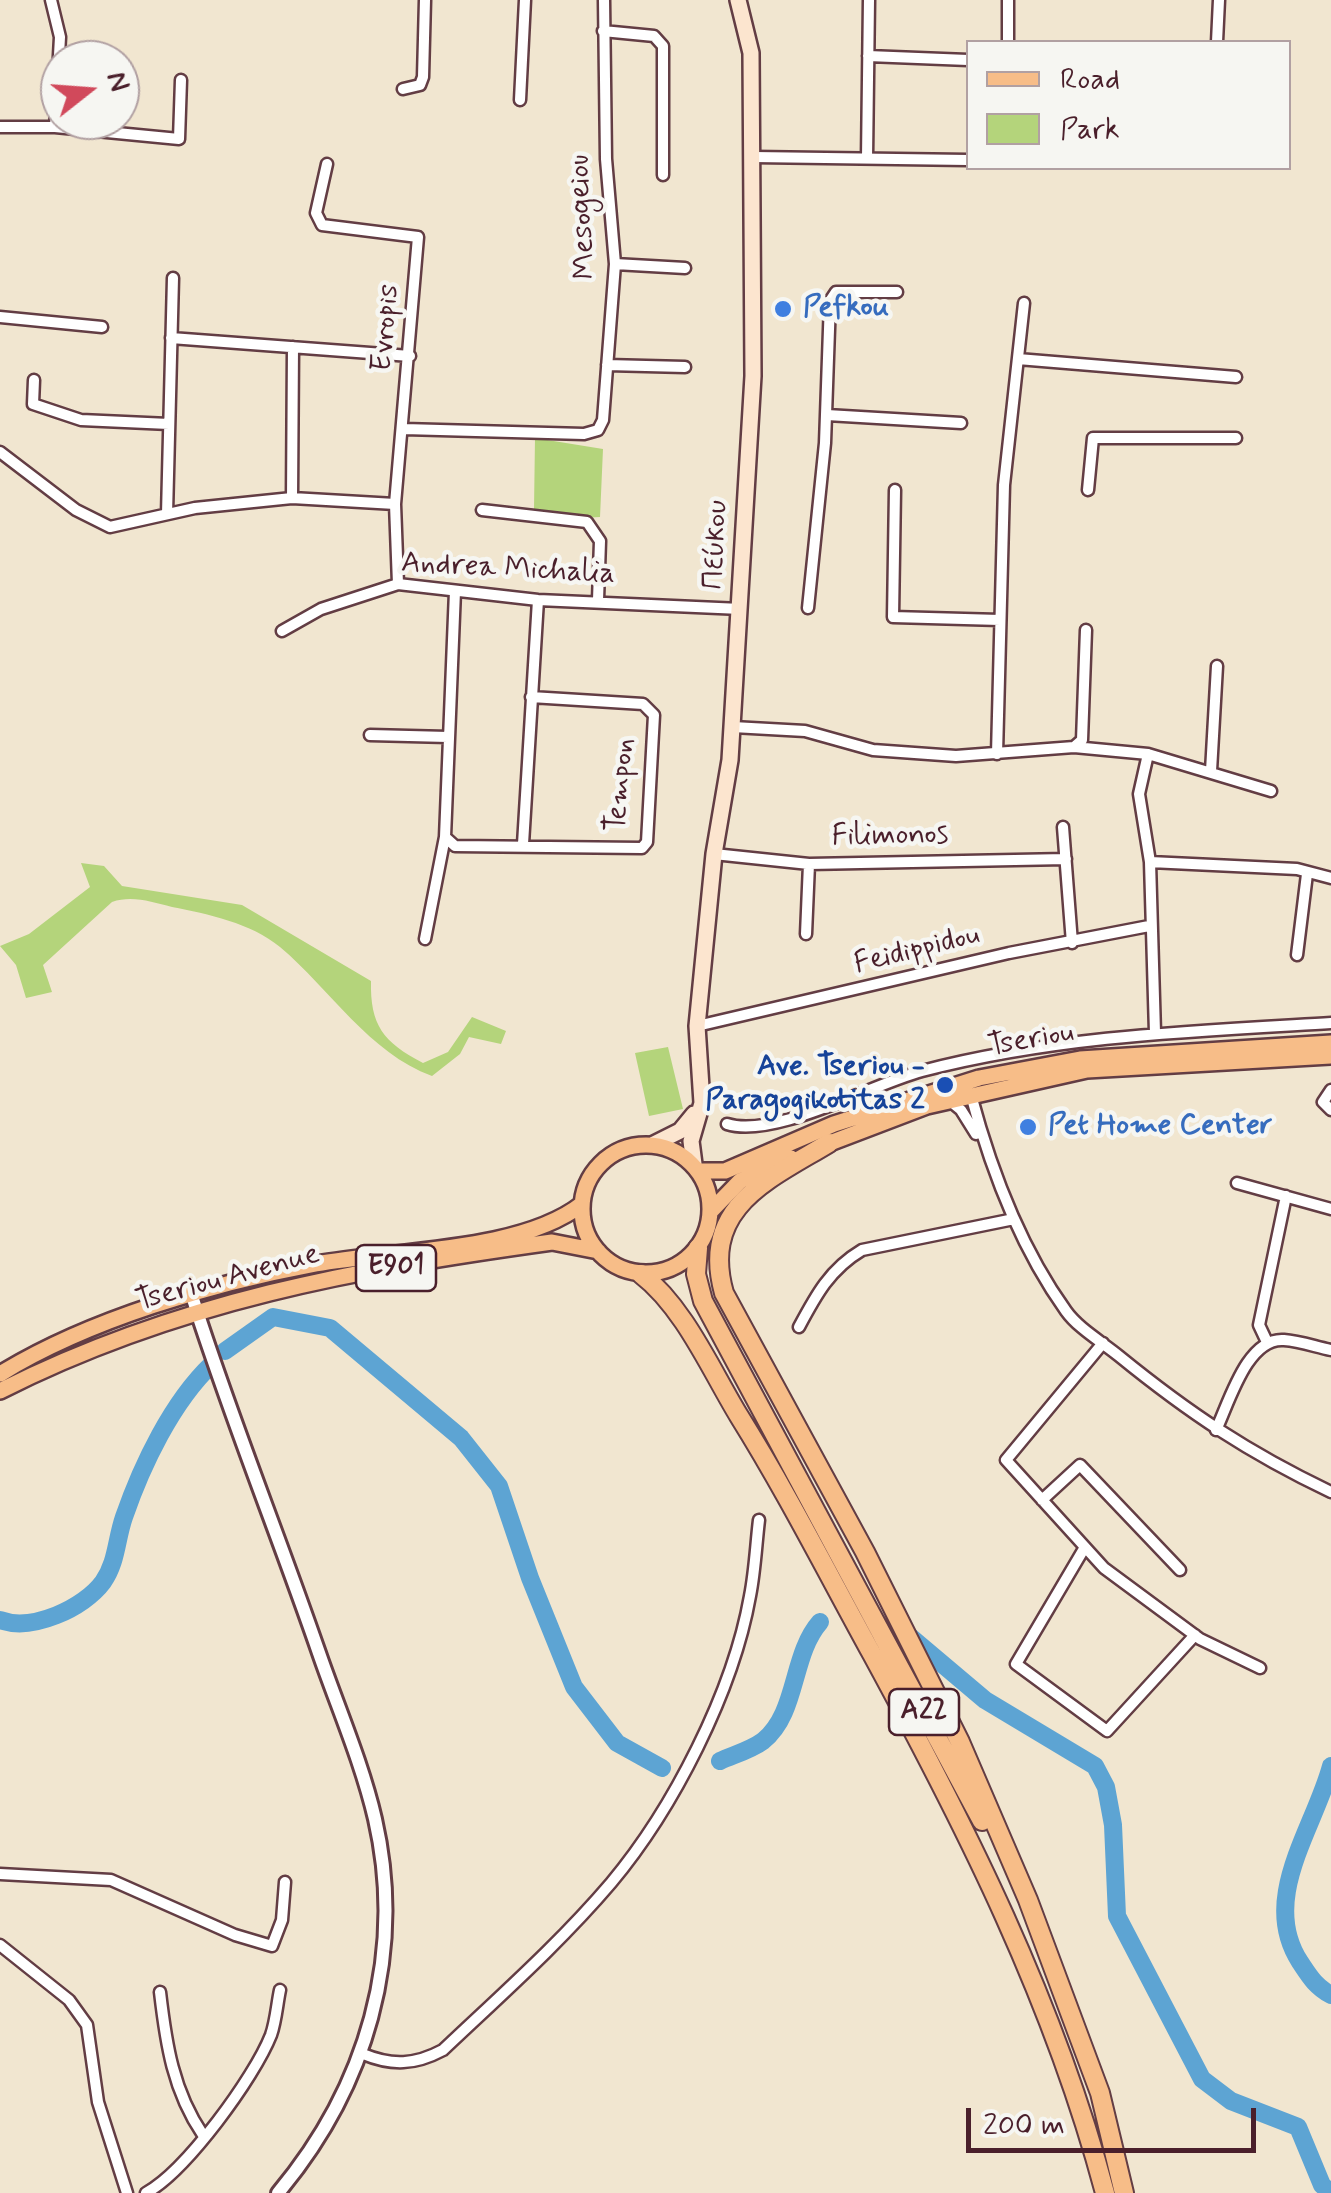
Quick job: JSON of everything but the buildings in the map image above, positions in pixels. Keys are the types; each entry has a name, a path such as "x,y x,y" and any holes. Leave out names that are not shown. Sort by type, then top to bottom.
{"highway":[{"path":"829,1143 751,1192 732,1214 719,1249 724,1293 865,1552 960,1742 1028,1900 1100,2094 1122,2193"},
{"name":"A22","path":"698,1248 696,1274 704,1300 1000,1859 1092,2091 1122,2193"},
{"name":"A22","path":"641,1274 672,1308 766,1460 959,1815 1025,1959 1090,2138 1105,2193"}],"main road":[{"name":"Πεύκου","path":"696,1168 691,1141 701,1092 696,1026 732,727 752,376 751,53 738,0"},
{"name":"Tseriou","path":"696,1168 725,1171 834,1124 979,1078 1080,1059 1331,1042"},
{"name":"Tseriou","path":"711,1211 740,1181 829,1143 971,1094 1087,1070 1331,1056"},
{"path":"654,1144 685,1127 701,1092"},
{"path":"654,1144 676,1151 696,1168 706,1184 711,1211 698,1248 682,1264 641,1274 622,1269 598,1251 583,1224 582,1204 591,1176 611,1154 632,1145 654,1144"},
{"name":"Tseriou Avenue","path":"0,1374 50,1347 290,1269 536,1230 551,1226 582,1204"},
{"name":"Tseriou Avenue","path":"0,1391 194,1303 552,1242 598,1251"}],"street":[{"path":"51,0 60,40"},
{"path":"403,89 420,85 422,77 425,0"},
{"path":"520,100 525,0"},
{"name":"Mesogeiou","path":"404,429 584,434 598,430 603,420 615,264 604,0"},
{"path":"867,158 870,0"},
{"path":"1008,0 1008,40"},
{"path":"1217,40 1219,0"},
{"path":"603,31 642,33 654,36 663,46 663,175"},
{"path":"868,56 966,60"},
{"path":"140,135 179,139 181,80"},
{"path":"0,127 40,127"},
{"path":"754,157 966,160"},
{"name":"Evropis","path":"327,164 316,213 322,224 418,237 395,504 398,584"},
{"path":"615,264 686,268"},
{"path":"166,514 173,278"},
{"path":"808,608 827,414 830,301 836,292 897,292"},
{"path":"997,754 1004,485 1024,304"},
{"path":"0,317 102,327"},
{"path":"172,338 410,356"},
{"path":"292,347 292,498"},
{"path":"1018,359 1236,377"},
{"path":"607,365 685,367"},
{"path":"34,380 33,404 80,420 169,424"},
{"path":"827,414 962,423"},
{"path":"1088,490 1093,438 1236,438"},
{"path":"0,452 76,510 110,527 166,514 292,498 395,504"},
{"path":"895,490 892,617 1000,620"},
{"path":"482,510 587,522 600,540 598,600"},
{"name":"Andrea Michalia","path":"282,632 321,609 398,584 538,600 741,609"},
{"path":"426,939 444,837 455,591"},
{"path":"523,844 538,600"},
{"path":"1074,747 1082,740 1086,630"},
{"path":"1211,771 1216,666"},
{"name":"Tempon","path":"444,837 455,846 642,848 648,842 654,715 643,704 531,697"},
{"path":"732,727 806,731 873,750 997,754 1074,747 1148,754 1211,771 1230,782 1271,791"},
{"path":"370,734 448,737"},
{"path":"1148,754 1139,794 1150,862 1155,1033"},
{"path":"1062,827 1072,943"},
{"name":"Filimonos","path":"714,854 809,864 1066,859"},
{"path":"1150,862 1297,868 1331,878"},
{"path":"806,934 809,864"},
{"path":"1297,956 1307,874"},
{"name":"Feidippidou","path":"696,1026 1149,926"},
{"path":"727,1124 770,1127 922,1071 1040,1047 1155,1033 1331,1024"},
{"path":"1331,1090 1323,1102 1331,1110"},
{"path":"971,1094 980,1138 1014,1220 1068,1314 1216,1430 1274,1466 1331,1492"},
{"path":"948,1101 961,1110 980,1138"},
{"path":"1236,1183 1331,1208"},
{"path":"1267,1342 1259,1325 1286,1196"},
{"path":"799,1327 823,1283 841,1263 862,1250 1014,1220"},
{"path":"194,1303 374,1815 386,1912 381,1971 363,2054 336,2113 278,2193"},
{"path":"1216,1430 1255,1351 1267,1342 1282,1340 1331,1350"},
{"path":"1103,1343 1006,1460 1104,1568 1195,1635 1260,1668"},
{"path":"1042,1500 1080,1465 1180,1570"},
{"path":"363,2054 386,2063 422,2061 443,2050 612,1882 657,1821 696,1748 726,1675 750,1599 758,1520"},
{"path":"1086,1547 1016,1664 1107,1731 1195,1635"},
{"path":"0,1874 111,1880 235,1935 272,1946 282,1920 285,1882"},
{"path":"0,1945 79,2011 89,2037 98,2102 126,2193"},
{"path":"146,2193 203,2135 263,2052 272,2032 280,1990"},
{"path":"160,1992 172,2070 186,2109 203,2135"}],"green space":[{"path":"535,438 603,449 600,517 580,518 534,509"},
{"path":"81,863 104,866 122,886 242,905 371,981 373,1009 382,1031 398,1048 423,1063 448,1052 472,1017 506,1031 501,1044 469,1037 460,1054 432,1076 409,1066 369,1036 269,939 214,916 134,899 112,902 43,965 52,992 26,998 16,965 0,946 29,934 90,887"},
{"path":"668,1047 683,1109 649,1116 635,1053"}],"waterway":[{"path":"225,1351 273,1317 330,1328 461,1438 499,1486 530,1578 574,1687 617,1743 662,1768"},
{"path":"0,1620 27,1623 56,1615 83,1601 103,1582 149,1456 171,1415 212,1364"},
{"path":"720,1761 758,1744 774,1729 789,1700 804,1651 820,1622"},
{"path":"908,1635 985,1700 1095,1766 1106,1787 1113,1825 1117,1916 1202,2079 1231,2101 1298,2127 1322,2185 1331,2193"},
{"path":"1331,1766 1294,1864 1285,1914 1289,1938 1300,1962 1317,1985 1331,1995"}],"place":[{"name":"Pefkou","path":"783,309"},
{"name":"Ave. Tseriou - Paragogikotitas 2","path":"945,1085"},
{"name":"Pet Home Center","path":"1028,1127"}]}
